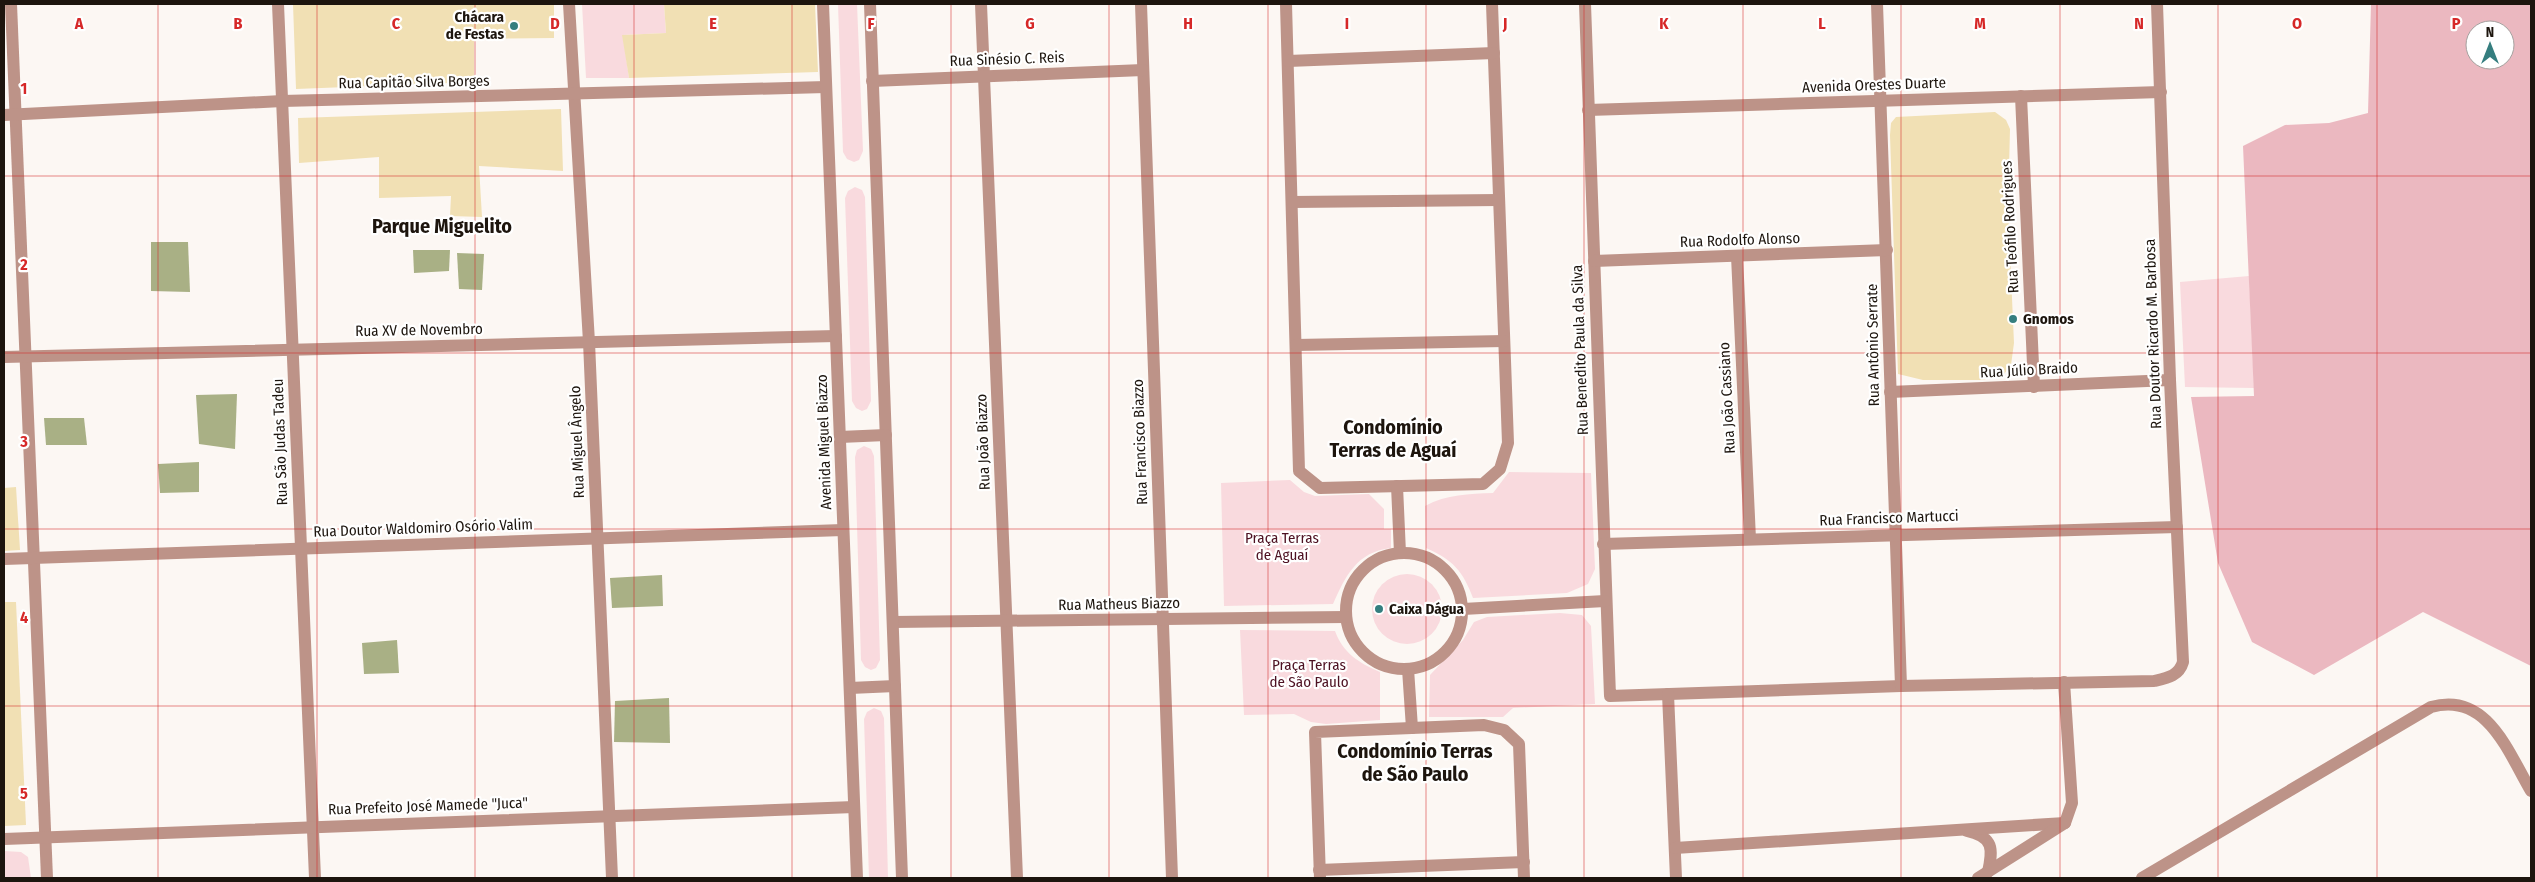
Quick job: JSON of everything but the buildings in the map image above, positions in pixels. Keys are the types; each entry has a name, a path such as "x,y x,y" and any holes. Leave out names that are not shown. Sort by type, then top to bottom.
{"street":[{"path":"11,4 10,114 26,356 47,878"},
{"name":"Rua São Judas Tadeu","path":"278,4 315,878"},
{"name":"Rua Miguel Ângelo","path":"569,4 589,342 612,878"},
{"name":"Avenida Miguel Biazzo","path":"823,4 857,878"},
{"path":"870,4 902,878"},
{"name":"Rua João Biazzo","path":"981,4 1017,878"},
{"name":"Rua Francisco Biazzo","path":"1141,4 1172,878"},
{"path":"1286,4 1299,472 1320,488 1483,484 1500,469 1508,443 1492,4"},
{"name":"Rua Benedito Paula da Silva","path":"1585,4 1605,600 1610,696 1668,694"},
{"name":"Rua Antônio Serrate","path":"1877,4 1887,250 1894,534 1901,686"},
{"name":"Rua Doutor Ricardo M. Barbosa","path":"2064,682 2154,681 2176,674 2181,669 2183,662 2170,380 2157,4"},
{"path":"1288,61 1494,53"},
{"name":"Rua Sinésio C. Reis","path":"872,80 1143,70"},
{"name":"Rua Capitão Silva Borges","path":"10,114 282,101 826,87"},
{"name":"Avenida Orestes Duarte","path":"1588,110 2161,92"},
{"name":"Rua Teófilo Rodrigues","path":"2021,96 2034,387"},
{"path":"1292,202 1499,200"},
{"name":"Rua Rodolfo Alonso","path":"1594,261 1887,250"},
{"name":"Rua João Cassiano","path":"1737,256 1750,539"},
{"name":"Rua XV de Novembro","path":"4,357 836,336"},
{"path":"1296,345 1504,340"},
{"name":"Rua Júlio Braido","path":"1890,392 2170,380"},
{"path":"840,437 886,435"},
{"path":"1397,486 1400,553"},
{"name":"Rua Francisco Martucci","path":"1603,544 2177,527"},
{"name":"Rua Doutor Waldomiro Osório Valim","path":"4,559 843,530"},
{"path":"1400,553 1423,556 1443,568 1457,586 1463,609 1459,631 1448,650 1430,663 1408,669 1386,666 1366,656 1353,638 1346,617 1348,594 1359,574 1377,559 1400,553"},
{"path":"1463,609 1605,600"},
{"name":"Rua Matheus Biazzo","path":"893,622 1346,617"},
{"path":"1408,669 1412,728"},
{"path":"1676,878 1668,694 2064,682 2072,803 2064,824 1983,875"},
{"path":"850,688 896,686"},
{"path":"2142,878 2431,707 2439,705 2466,707 2488,720 2531,791"},
{"path":"1524,862 1319,874 1315,732 1484,726 1504,730 1519,744 1524,862 1524,878"},
{"name":"Rua Prefeito José Mamede \"Juca\"","path":"4,839 854,807"},
{"path":"1675,848 1957,829 2064,824"},
{"path":"1957,829 1979,834 1986,838 1991,848 1991,856 1983,875"}],"green space":[{"path":"582,4 664,4 666,33 623,35 629,78 586,78"},
{"path":"838,4 857,4 863,151 859,160 854,162 847,159 843,152"},
{"path":"855,187 862,190 865,197 871,401 867,409 862,411 856,408 852,401 845,198 848,191"},
{"path":"2249,276 2254,388 2185,387 2180,282"},
{"path":"864,446 871,449 874,456 880,660 876,668 871,670 865,667 861,660 855,457 857,450"},
{"path":"1509,472 1591,473 1595,569 1588,584 1567,593 1473,598 1465,580 1456,567 1426,548 1425,506 1450,497 1493,493"},
{"name":"Praça Terras de Aguaí","path":"1290,480 1304,492 1315,496 1369,494 1384,509 1384,529 1391,529 1391,548 1369,554 1361,560 1348,575 1333,604 1224,606 1221,483"},
{"path":"1400,574 1414,574 1427,580 1436,589 1442,602 1440,622 1432,634 1414,644 1400,644 1387,638 1378,629 1372,616 1372,602 1378,589 1387,580"},
{"path":"1560,613 1582,615 1591,626 1595,704 1513,708 1503,717 1429,717 1430,675 1463,640 1474,622 1487,617"},
{"name":"Praça Terras de São Paulo","path":"1240,630 1335,631 1338,639 1347,651 1365,665 1380,672 1380,720 1326,724 1311,722 1294,714 1244,715"},
{"path":"874,708 881,711 884,718 888,878 869,878 864,719 867,712"},
{"path":"4,851 21,852 28,857 31,878 4,878"}],"shaded area":[{"path":"2371,4 2531,4 2531,666 2423,612 2314,675 2252,642 2218,563 2191,397 2254,396 2243,146 2285,125 2329,123 2368,113"},
{"path":"151,242 188,242 190,292 151,291"},
{"path":"413,250 450,250 449,271 414,273"},
{"path":"457,253 484,254 482,290 459,289"},
{"path":"237,394 235,449 199,444 196,395"},
{"path":"44,418 84,418 87,445 46,445"},
{"path":"199,462 199,492 160,493 158,464"},
{"path":"662,575 663,606 612,608 610,578"},
{"path":"397,640 399,673 364,674 362,643"},
{"path":"669,698 670,743 614,742 615,701"}],"place":[{"name":"Chácara de Festas","path":"514,26"},
{"name":"Gnomos","path":"2013,319"},
{"name":"Caixa Dágua","path":"1379,609"}],"district":[{"name":"Parque Miguelito","path":"442,226"},
{"name":"Condomínio Terras de Aguaí","path":"1393,438"},
{"name":"Condomínio Terras de São Paulo","path":"1415,762"}]}
